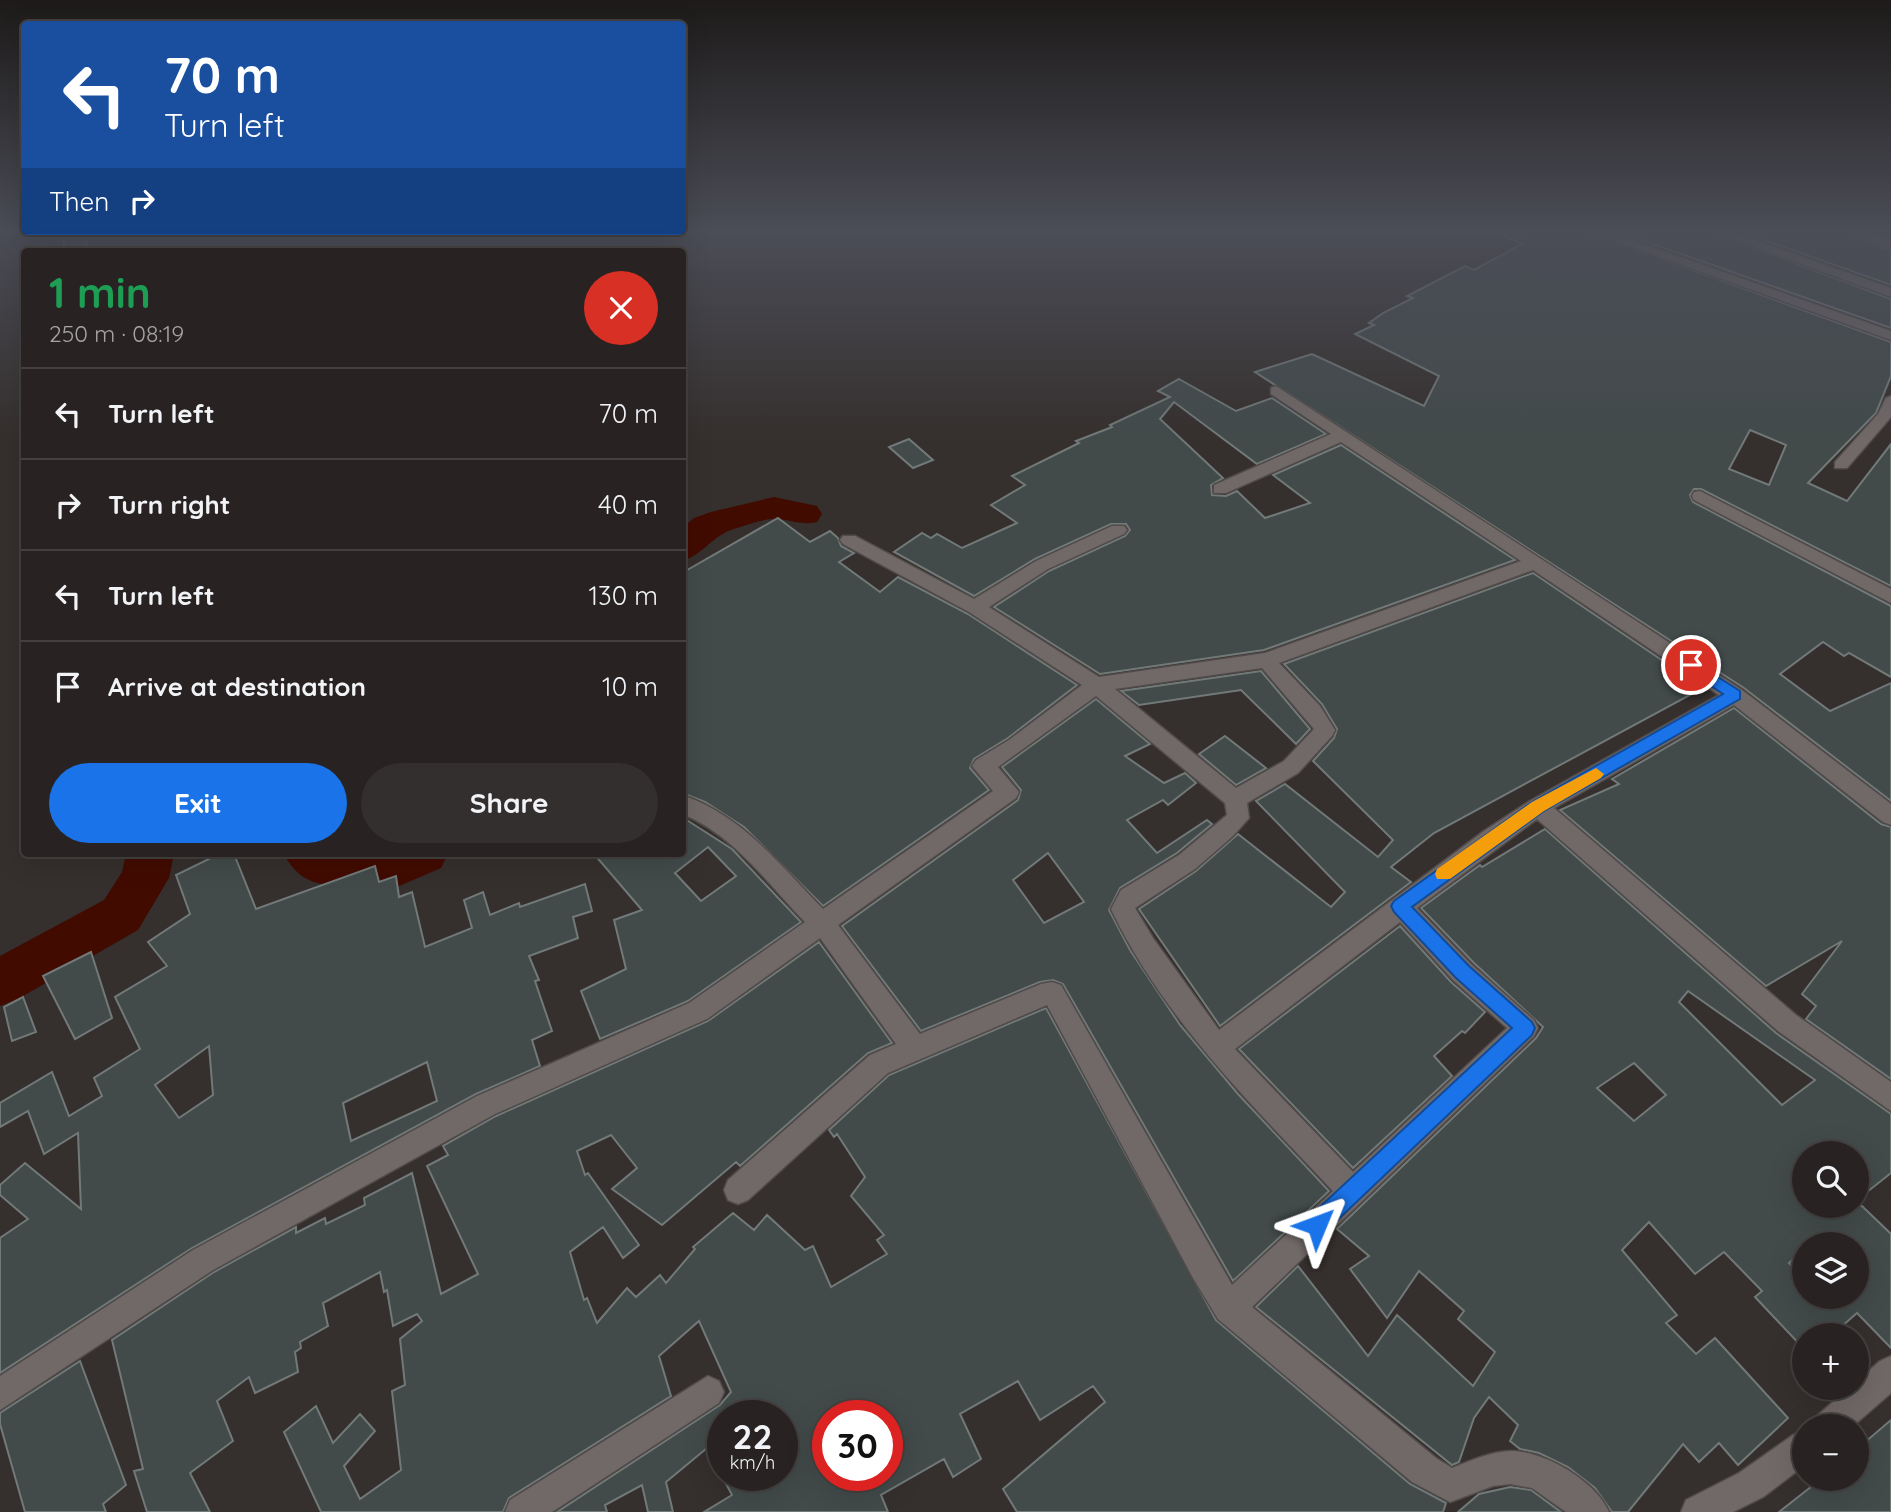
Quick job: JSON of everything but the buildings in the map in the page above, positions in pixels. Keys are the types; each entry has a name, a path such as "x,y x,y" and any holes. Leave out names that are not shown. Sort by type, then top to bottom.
{"street":[{"path":"1794,302 1891,336"},
{"path":"1276,391 1735,695 1891,816"},
{"path":"1842,465 1885,415 1891,401"},
{"path":"1220,489 1343,435"},
{"path":"1700,496 1891,597"},
{"path":"977,606 1042,565 1118,530"},
{"path":"849,540 977,606 1036,642 1096,685 1236,799 1238,818 1211,846 1163,880 1129,897 1123,909 1144,946 1216,1048 1352,1191"},
{"path":"0,1394 203,1260 486,1105 698,1011 1008,792 983,766 1016,746 1096,685 1267,660 1537,562"},
{"path":"1236,799 1291,767 1325,730 1318,714 1287,688 1267,660"},
{"path":"1216,1048 1400,906 1538,807 1735,695"},
{"path":"686,806 707,814 737,836 822,924 915,1047"},
{"path":"1538,807 1787,1023 1891,1098"},
{"path":"1229,1308 1525,1028 1462,972 1400,906"},
{"path":"738,1190 879,1064 1041,995 1052,993 1059,1001 1203,1268 1229,1308 1424,1470 1450,1486 1486,1469 1526,1466 1572,1495 1592,1512"},
{"path":"1843,1414 1891,1372"},
{"path":"522,1512 708,1392"},
{"path":"1698,1512 1751,1485 1792,1455"}],"waterway":[{"path":"686,545 707,526 724,520 774,508 804,514"},
{"path":"0,982 121,915 145,878 149,857"},
{"path":"311,857 317,863 362,868 383,863 390,870 418,857"}],"slow traffic":[{"path":"1444,874 1538,807 1596,774"}],"route":[{"path":"1317,1225 1525,1028 1462,972 1400,906 1538,807 1735,695 1691,665"}]}
